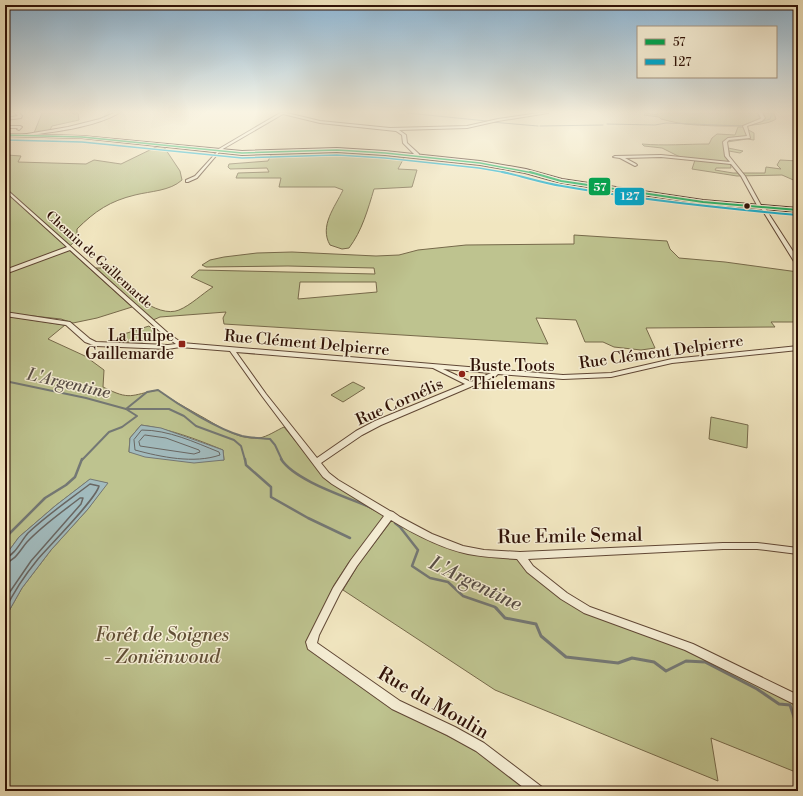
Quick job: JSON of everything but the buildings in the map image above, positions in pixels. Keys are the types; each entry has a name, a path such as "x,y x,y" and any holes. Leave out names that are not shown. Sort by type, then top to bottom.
{"main road":[{"path":"210,150 251,153 339,150"},
{"path":"345,150 417,156 506,167 561,181 703,202 798,210"}],"street":[{"path":"413,150 417,156"},
{"path":"726,150 731,163 743,176 798,263"},
{"path":"187,181 196,178 219,151"},
{"path":"615,157 661,156 731,163"},
{"path":"621,157 635,164"},
{"name":"Chemin de Gaillemarde","path":"5,189 167,335 180,343 180,345"},
{"path":"5,272 70,248"},
{"name":"Rue Clément Delpierre","path":"5,314 68,323 91,344 168,347 180,345 563,377 594,377 628,372 679,360 798,348"},
{"name":"Rue Emile Semal","path":"232,350 326,475 335,482 418,531 442,542 463,549 490,554 520,556 723,546 757,546 798,551"},
{"name":"Rue Clément Delpierre","path":"432,366 470,384"},
{"name":"Rue Cornélis","path":"316,463 359,433 378,423 494,375 496,371"},
{"name":"Rue du Moulin","path":"390,514 354,563 336,592 314,635 312,646 396,705 451,731 480,747 538,791"},
{"path":"520,556 530,569 564,596 587,610 689,647 798,701"}],"green space":[{"path":"149,150 166,150 180,171 182,180 166,189 126,197 110,204 90,217 77,229 77,240 70,245 53,255 5,271 5,156 21,156 18,162 86,164 94,160 121,164"},
{"path":"666,150 743,151 740,153 729,151 731,168 716,168 715,170 733,173 765,173 766,167 781,169 777,165 780,160 798,161 798,174 795,175 798,177 798,182 782,175 737,176 692,169 695,160 684,159"},
{"path":"325,151 368,152 405,156 398,169 417,170 412,187 374,189 361,227 349,248 342,249 330,245 326,231 329,217 343,190 335,187 279,187 281,178 236,178 238,173 269,172 267,168 230,169 228,167 229,164 268,161 272,153"},
{"path":"574,235 667,241 670,249 679,258 725,262 798,272 798,322 771,322 775,327 646,328 655,348 641,350 614,347 603,342 585,342 576,320 536,318 548,344 224,324 223,318 226,312 160,317 153,320 96,268 116,268 124,284 141,300 151,306 170,312 183,308 213,287 191,277 199,270 375,274 374,268 288,266 206,267 202,265 210,260 224,257 257,253 292,252 376,256 399,255 418,250 466,245 574,244","holes":["300,282 376,282 377,292 298,299"]},
{"path":"68,249 132,307 97,318 73,323 61,319 5,313 5,273"},
{"name":"Forêt de Soignes - Zoniënwoud","path":"5,316 65,325 48,339 85,356 104,370 103,387 119,394 130,396 158,390 219,427 234,434 251,438 259,438 269,435 284,427 324,476 363,502 362,504 385,516 349,562 334,585 308,643 394,709 478,751 528,791 5,791 5,618 22,588 51,550 88,509 107,483 89,480 55,506 19,537 5,556","holes":["141,425 183,435 223,450 224,460 129,452 130,438"]},
{"path":"149,326 157,334 141,343 115,341 124,334"},
{"path":"353,382 365,388 343,402 331,395"},
{"path":"711,417 748,425 747,448 709,439"},
{"path":"392,520 400,526 402,524 441,544 518,558 562,599 688,650 798,705 798,773 711,738 718,781 495,690 343,590 358,565"}],"water":[{"path":"141,425 161,428 223,450 224,460 194,463 145,457 129,452 130,438"},
{"path":"90,479 108,483 88,509 51,550 22,588 5,618 5,556 19,537 55,506"}],"waterway":[{"name":"L'Argentine","path":"5,381 86,398 126,409"},
{"name":"L'Argentine","path":"126,409 147,392 158,390 210,423 232,433 252,438 270,439 275,445 282,460"},
{"path":"82,460 109,432 122,427 137,416 126,409"},
{"name":"L'Argentine","path":"126,409 169,409 184,416 196,426 234,440 241,446 245,460"},
{"path":"5,538 45,498 66,485 75,477 82,459"},
{"name":"L'Argentine","path":"245,459 246,465 271,487 271,497 308,518 350,538"},
{"name":"L'Argentine","path":"281,459 288,467 309,481 322,488 372,508"},
{"name":"L'Argentine","path":"395,523 400,527 418,550 412,566 430,578 448,582 463,596 496,608"},
{"name":"L'Argentine","path":"496,608 505,618 536,624 541,636 566,657 618,663 632,658 654,662 666,671 686,661 705,662 757,689 779,704 790,705 798,729"}],"transit line":[{"name":"127","path":"163,150 242,158 337,155 385,158 479,168 525,176 560,186 702,207 798,215"},
{"name":"57","path":"213,150 242,153 332,150"},
{"name":"57","path":"339,150 385,153 480,163 526,171 561,181 703,202 798,210"}],"place":[{"name":"La Hulpe Gaillemarde","path":"182,344"},
{"name":"Buste Toots Thielemans","path":"462,374"}]}
